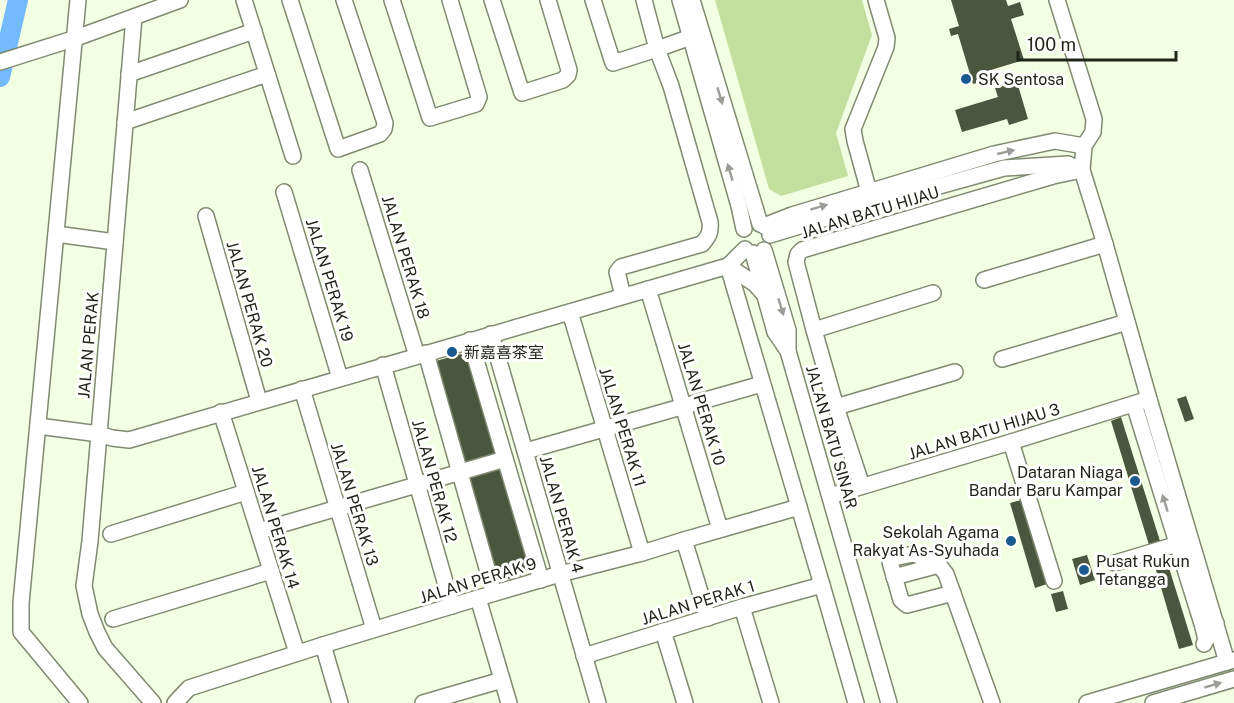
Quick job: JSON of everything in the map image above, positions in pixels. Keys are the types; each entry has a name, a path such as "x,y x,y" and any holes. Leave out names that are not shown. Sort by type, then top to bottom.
{"street":[{"path":"78,0 21,603 21,632 80,703"},
{"path":"0,62 76,38 180,0"},
{"path":"244,0 293,156"},
{"path":"290,0 338,149 380,134 385,123 344,0"},
{"path":"392,0 430,118 476,104 479,97 450,0"},
{"path":"492,0 522,93 562,80 568,75 569,70 548,0"},
{"path":"593,0 613,63 691,38"},
{"path":"623,296 618,272 621,267 702,244 709,237 711,230 671,86 657,49 644,0"},
{"path":"680,0 739,206 743,231 741,241 757,254 769,255 791,222 769,214 756,205 751,198"},
{"path":"38,426 129,440 721,268 757,254 768,246 764,228 751,198 692,0"},
{"path":"871,198 853,129 886,47 887,38 876,0"},
{"path":"1057,0 1094,119 1093,132 1075,167 1105,244 1127,322 1142,401 1210,625 1231,661 1114,700 1088,703"},
{"name":"JALAN PERAK","path":"134,17 90,541 84,586 90,614 105,648 150,702"},
{"path":"129,74 254,31"},
{"path":"125,122 267,74"},
{"name":"JALAN BATU HIJAU","path":"764,228 871,198 994,154 1055,141 1084,146"},
{"name":"JALAN BATU HIJAU","path":"871,198 1004,168 1075,167"},
{"name":"JALAN BATU HIJAU","path":"861,486 814,330 796,262 798,254 802,250 1053,176 1075,167"},
{"name":"JALAN PERAK 18","path":"360,170 460,472 495,593"},
{"name":"JALAN PERAK 19","path":"285,192 340,378"},
{"name":"JALAN PERAK 20","path":"206,216 260,401"},
{"path":"764,228 751,224 743,231 721,268 762,384 856,703"},
{"path":"56,234 115,242"},
{"path":"984,280 1105,244"},
{"path":"757,254 775,332 788,351"},
{"name":"JALAN BATU SINAR","path":"757,254 788,330 788,351 890,703"},
{"path":"721,268 754,284 765,295"},
{"name":"JALAN PERAK 10","path":"648,289 720,529"},
{"path":"814,330 933,293"},
{"name":"JALAN PERAK 11","path":"570,312 642,553"},
{"path":"1002,359 1127,322"},
{"name":"JALAN PERAK 4","path":"491,334 598,703"},
{"path":"471,340 541,580"},
{"name":"JALAN PERAK 12","path":"383,365 452,606"},
{"path":"836,407 955,372"},
{"path":"526,451 762,384"},
{"name":"JALAN PERAK 13","path":"302,389 374,629"},
{"name":"JALAN BATU HIJAU 3","path":"830,496 1142,401"},
{"name":"JALAN PERAK 14","path":"221,412 297,653"},
{"path":"1011,442 1054,581"},
{"path":"259,531 505,459"},
{"path":"111,534 246,492"},
{"name":"JALAN PERAK 9","path":"175,703 189,688 297,653 560,574 642,553 799,507"},
{"path":"684,540 708,618"},
{"path":"1115,564 1185,542"},
{"path":"953,593 907,605 902,600 890,562 893,558 914,554 939,565 946,574 953,593 992,703"},
{"path":"114,619 271,571"},
{"name":"JALAN PERAK 1","path":"584,656 822,585"},
{"path":"478,598 509,703"},
{"path":"742,607 771,703"},
{"path":"1204,644 1210,625"},
{"path":"663,631 685,703"},
{"path":"323,645 340,703"},
{"path":"425,703 502,680"},
{"path":"1153,703 1234,680"}],"green space":[{"path":"715,0 862,0 872,35 836,133 848,176 781,196 769,189"}],"building":[{"path":"951,0 1006,0 1008,6 1020,2 1024,15 1011,19 1024,60 991,70 993,78 973,84 958,34 951,36 949,29 959,26"},
{"path":"1017,82 1028,119 1009,125 1007,119 962,132 955,110 998,97 995,88"},
{"path":"461,354 473,362 500,455 464,466 436,361"},
{"path":"1186,396 1194,419 1185,422 1177,399"},
{"name":"Dataran Niaga Bandar Baru Kampar","path":"1121,417 1160,541 1149,545 1111,421"},
{"path":"501,465 531,560 526,574 497,582 466,475"},
{"path":"1025,499 1050,583 1035,588 1010,503"},
{"name":"Pusat Rukun Tetangga","path":"1087,555 1095,580 1080,585 1072,559"},
{"path":"1165,555 1193,645 1179,649 1153,560"},
{"path":"1063,591 1068,609 1056,612 1051,594"}],"waterway":[{"path":"0,77 18,0"}],"place":[{"name":"SK Sentosa","path":"966,79"},
{"name":"新嘉喜茶室","path":"452,352"},
{"name":"Dataran Niaga Bandar Baru Kampar","path":"1135,481"},
{"name":"Sekolah Agama Rakyat As-Syuhada","path":"1011,541"},
{"name":"Pusat Rukun Tetangga","path":"1084,570"}]}
